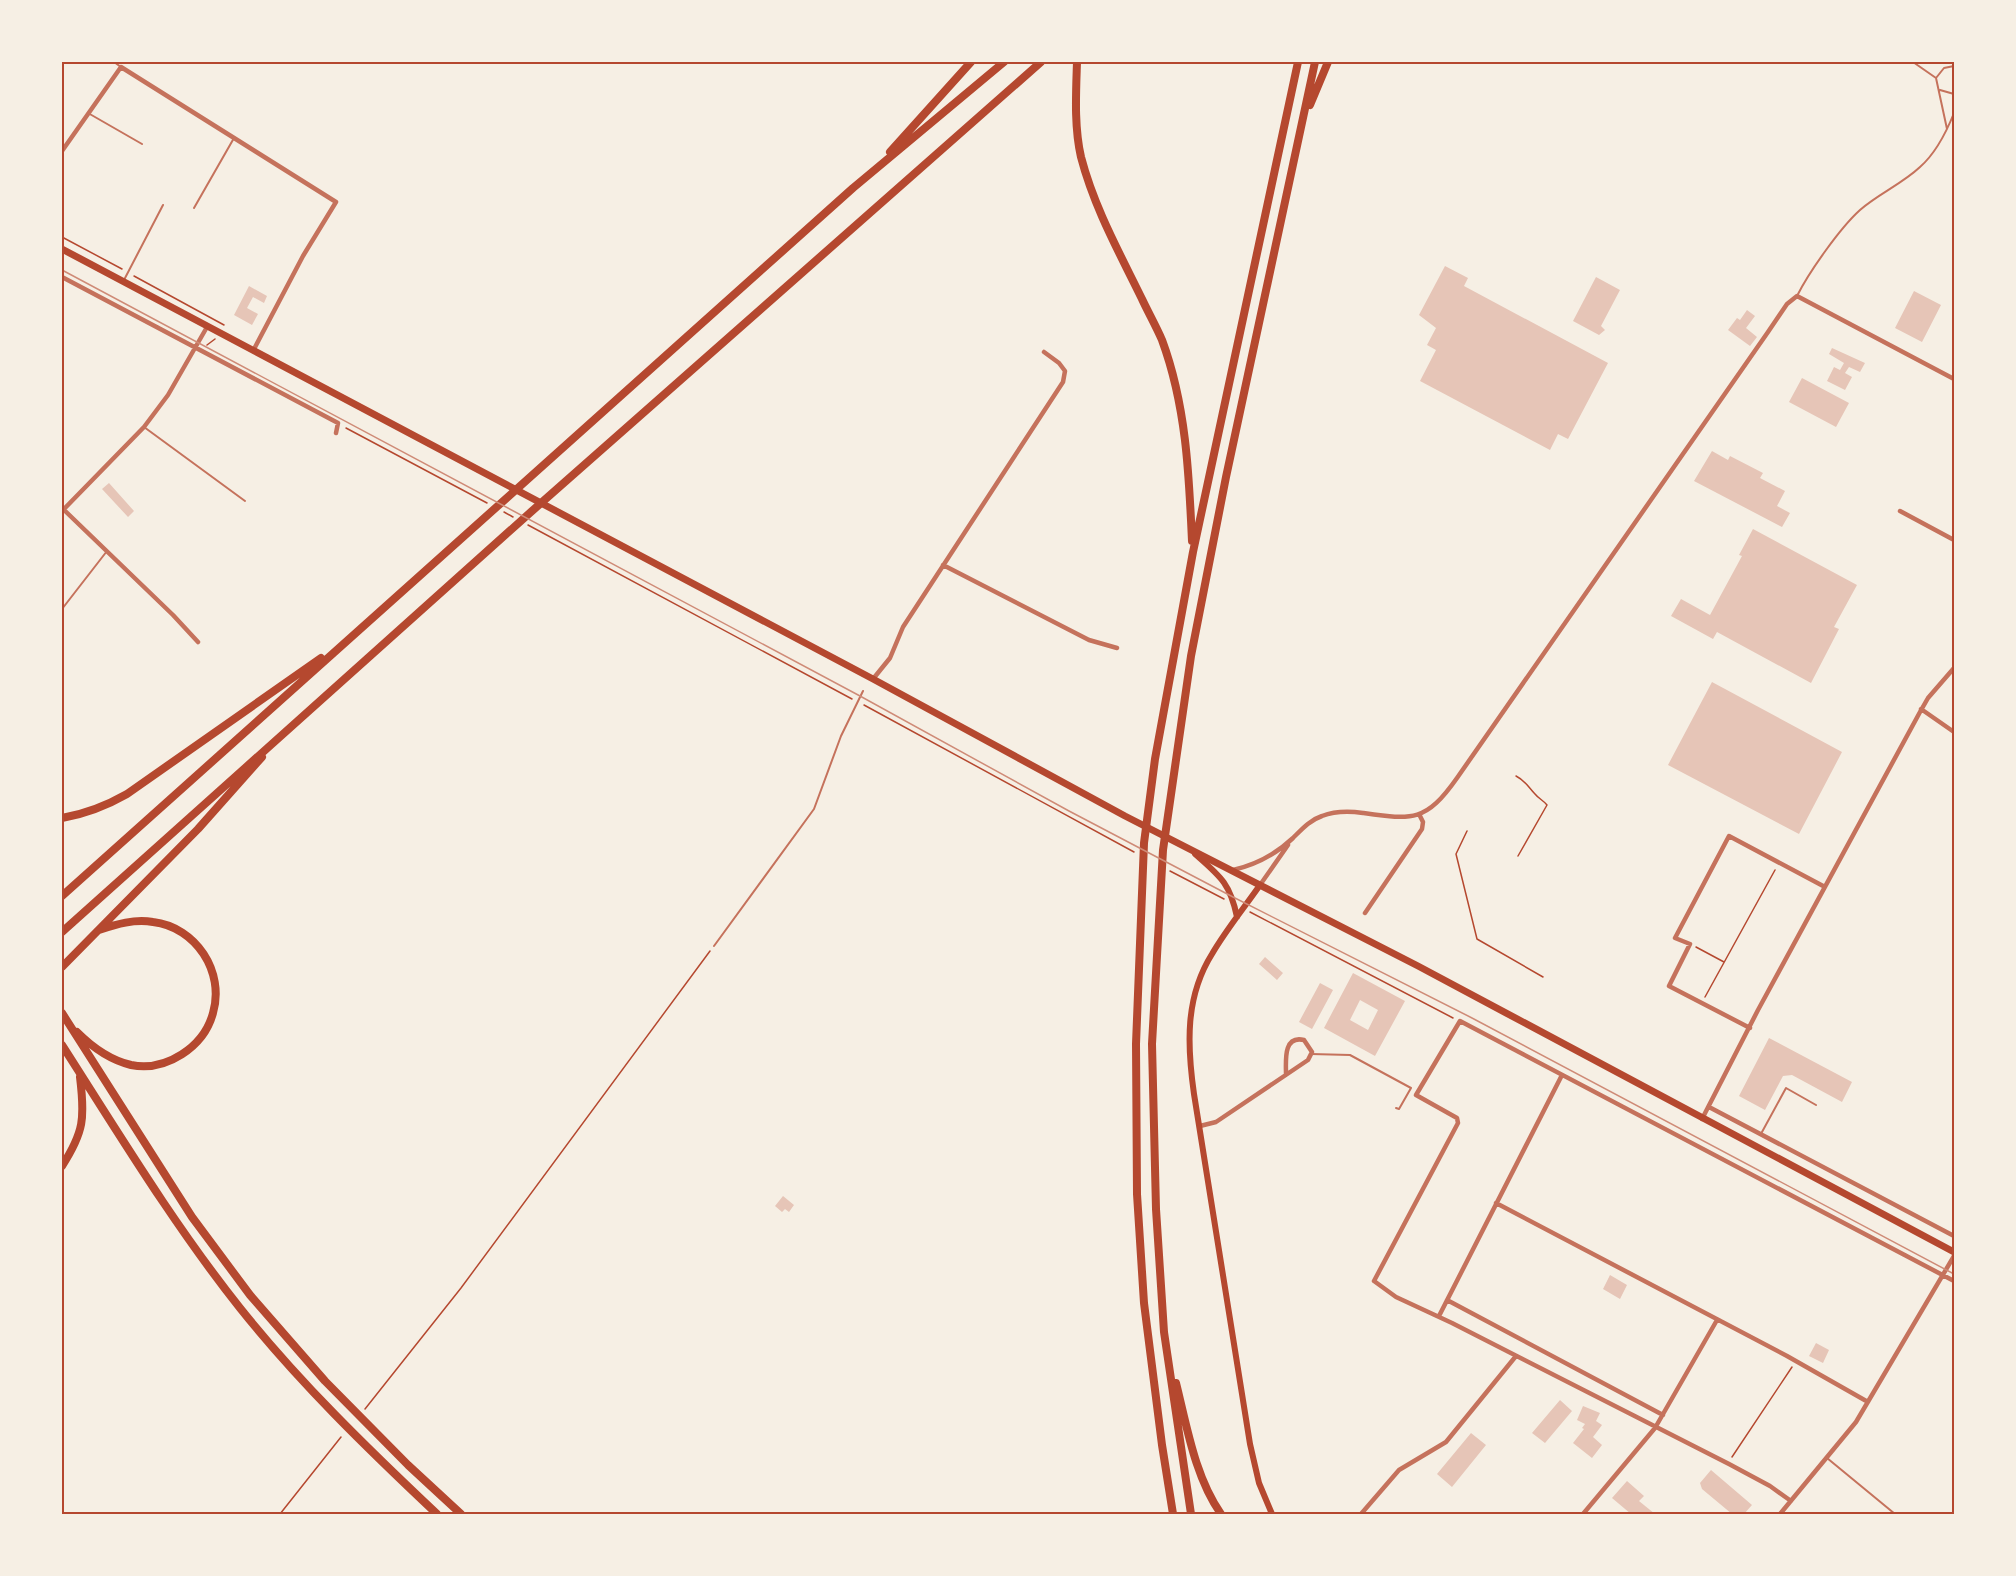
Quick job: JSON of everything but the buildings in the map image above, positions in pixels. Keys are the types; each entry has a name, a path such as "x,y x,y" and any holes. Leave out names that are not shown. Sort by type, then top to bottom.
{"highway":[{"path":"872,171 971,62"},
{"path":"62,896 872,171 1004,62"},
{"path":"62,932 1041,62"},
{"path":"1077,62 1077,127 1081,155 1101,215 1161,338 1173,375 1183,421 1193,552"},
{"path":"1173,1515 1144,1303 1136,1167 1136,1044 1144,843 1155,759 1193,552 1298,62"},
{"path":"1191,1515 1164,1332 1156,1209 1152,1044 1163,850 1193,645 1226,477 1315,62"},
{"path":"1303,123 1328,62"},
{"path":"62,818 85,813 127,794 347,640"},
{"path":"62,967 230,794 280,736"},
{"path":"67,1022 108,1056 131,1065 142,1066 165,1062 186,1052 200,1039 213,1013 215,986 211,969 201,949 184,933 165,924 143,921 124,922 99,930"},
{"path":"62,1013 192,1217 250,1295 332,1388 461,1515"},
{"path":"62,1045 170,1214 241,1310 329,1409 437,1515"},
{"path":"62,1166 77,1142 83,1120 80,1073"},
{"path":"1164,1332 1197,1465 1221,1515"}],"main road":[{"path":"62,249 873,679 1125,816 1418,966 1954,1254"},
{"path":"1190,850 1217,874 1230,890 1237,917"},
{"path":"1260,885 1220,939 1205,966 1191,1009 1189,1057 1250,1444 1259,1483 1272,1515"}],"street":[{"path":"62,151 121,67 336,202 303,256 253,352"},
{"path":"62,277 338,423 336,433"},
{"path":"1232,871 1262,860 1317,818 1338,812 1397,817 1419,814 1435,805 1452,785 1787,304 1797,296 1954,379"},
{"path":"198,642 63,508 144,427 168,395 207,327"},
{"path":"873,679 890,658 903,627 1063,382 1065,371 1063,366 1044,352"},
{"path":"1900,511 1954,540"},
{"path":"943,565 1083,637 1117,648"},
{"path":"1702,1119 1921,709 1954,668"},
{"path":"1921,709 1954,732"},
{"path":"1365,913 1422,829 1423,822 1419,814"},
{"path":"1750,1028 1669,986 1690,944 1675,938 1729,836 1780,861 1825,887"},
{"path":"1260,885 1293,838"},
{"path":"1791,1501 1770,1486 1728,1463 1655,1428 1439,1316 1396,1297 1374,1281 1458,1123 1457,1118 1416,1095 1460,1021 1954,1281"},
{"path":"1200,1126 1216,1122 1308,1060 1311,1048 1304,1040 1293,1041 1286,1053 1286,1074"},
{"path":"1439,1316 1563,1074"},
{"path":"1709,1107 1954,1236"},
{"path":"1496,1203 1868,1402"},
{"path":"1780,1515 1856,1422 1954,1254"},
{"path":"1447,1300 1663,1415"},
{"path":"1583,1515 1655,1428 1717,1320"},
{"path":"1361,1515 1399,1470 1446,1442 1516,1356"}],"lane":[{"path":"114,62 121,67"},
{"path":"1913,62 1936,78 1947,130"},
{"path":"1936,78 1944,68 1954,66"},
{"path":"1940,90 1954,94"},
{"path":"88,113 142,144"},
{"path":"1797,296 1850,220 1921,167 1947,130 1954,113"},
{"path":"194,208 234,138"},
{"path":"123,282 163,205"},
{"path":"144,427 245,501"},
{"path":"62,609 107,551"},
{"path":"714,946 814,809 841,736 863,691"},
{"path":"1311,1054 1350,1055 1411,1088 1399,1109 1396,1108"},
{"path":"1761,1135 1786,1088 1816,1105"},
{"path":"1827,1458 1895,1515"}],"path":[{"path":"62,237 224,324"},
{"path":"338,423 441,479"},
{"path":"584,555 1122,846"},
{"path":"1516,776 1524,780 1535,795 1543,799 1547,805 1518,856"},
{"path":"1467,831 1456,854 1477,939 1543,976"},
{"path":"1702,1003 1780,861"},
{"path":"1185,879 1227,901"},
{"path":"1253,914 1460,1021"},
{"path":"1690,944 1724,962"},
{"path":"365,1409 461,1288 714,946"},
{"path":"1728,1463 1796,1362"},
{"path":"280,1515 341,1437"}],"tram line":[{"path":"62,270 860,696 1069,811 1472,1018 1954,1274"}]}
